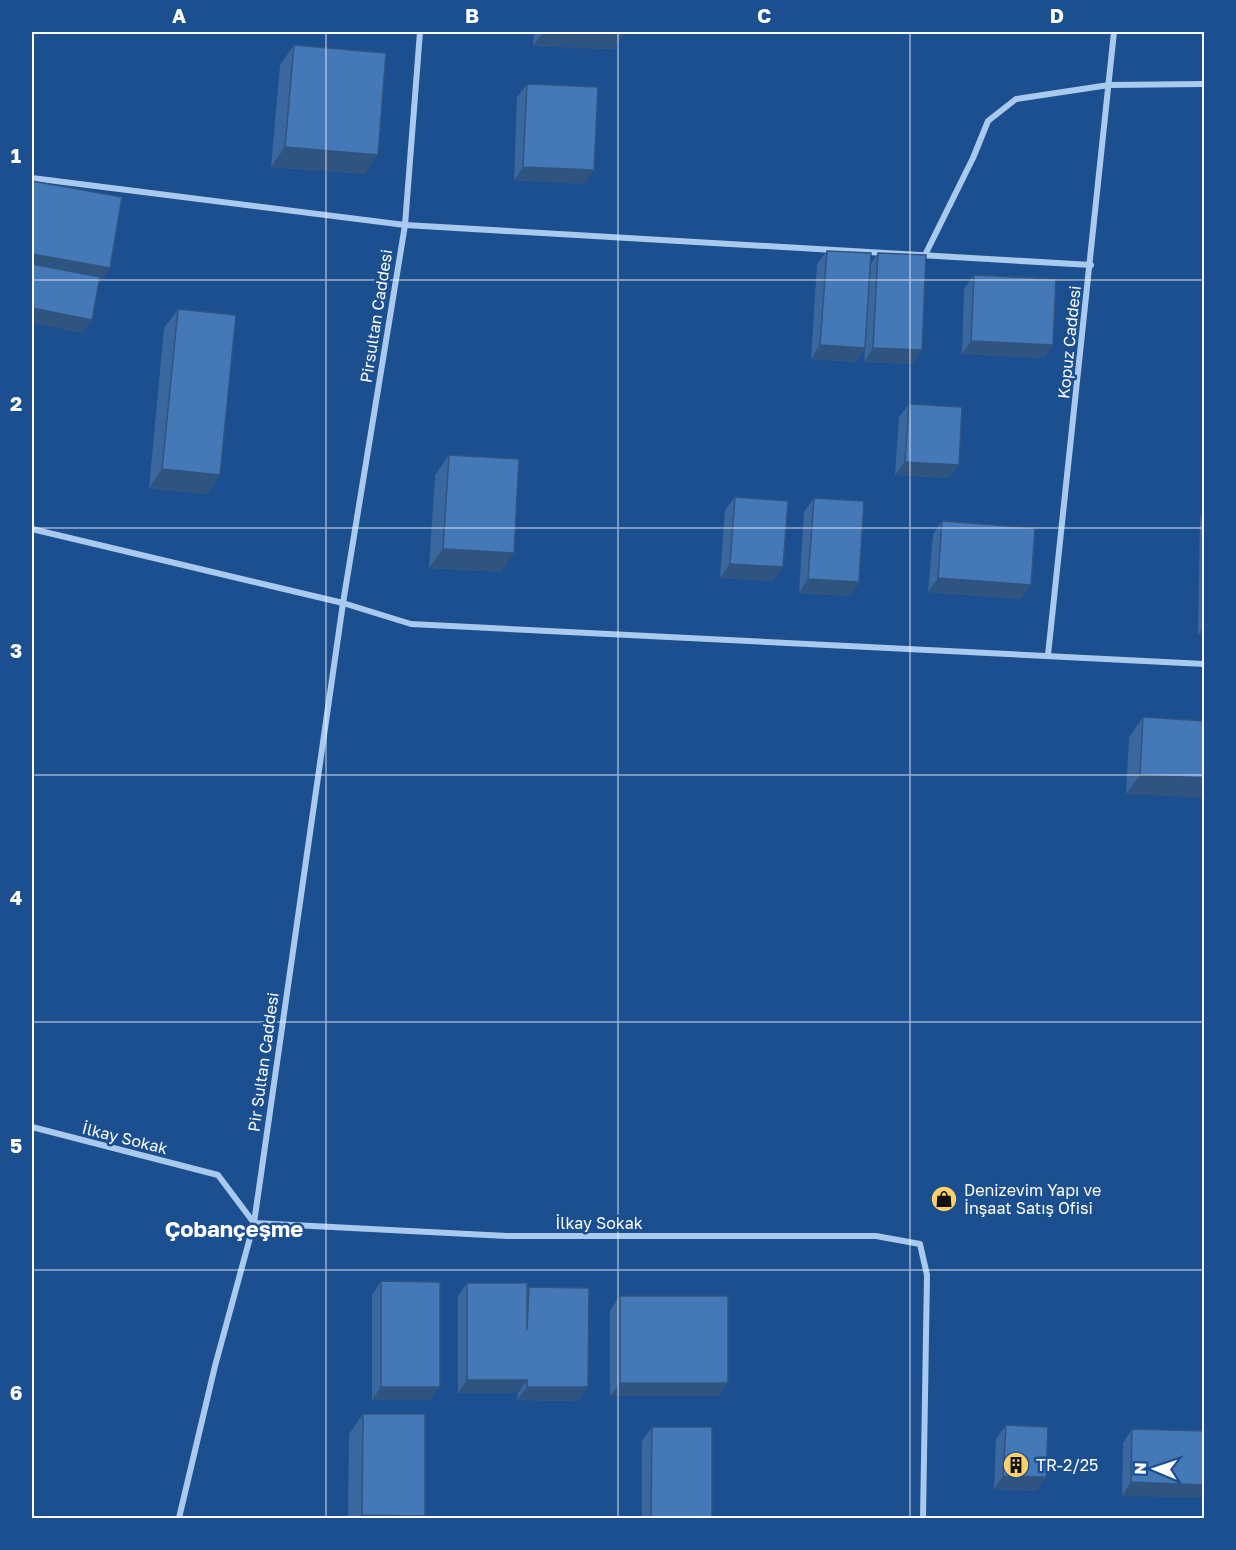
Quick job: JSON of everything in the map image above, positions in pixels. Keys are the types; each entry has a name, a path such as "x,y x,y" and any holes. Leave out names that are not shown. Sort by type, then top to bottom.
{"street":[{"name":"Pirsultan Caddesi","path":"343,603 405,225 420,32"},
{"name":"Kopuz Caddesi","path":"1048,655 1114,32"},
{"path":"925,255 973,158 988,121 1016,99 1109,85 1204,84"},
{"path":"32,178 405,225 1091,265"},
{"path":"32,529 343,603 411,624 1204,664"},
{"name":"Pir Sultan Caddesi","path":"179,1518 214,1366 254,1223 343,603"},
{"name":"İlkay Sokak","path":"32,1127 218,1175 254,1223 507,1236 876,1236 920,1244 927,1275 923,1518"}],"building":[{"path":"294,45 386,53 378,155 285,147"},
{"path":"527,84 598,87 594,170 523,167"},
{"path":"32,181 122,197 110,268 32,254"},
{"path":"827,251 871,253 865,348 820,345"},
{"path":"878,253 926,255 922,350 873,348"},
{"path":"32,264 100,277 92,320 32,308"},
{"path":"974,275 1056,279 1053,345 971,341"},
{"path":"178,309 236,315 220,475 162,469"},
{"path":"909,404 962,407 959,465 905,462"},
{"path":"449,455 519,459 514,553 443,549"},
{"path":"735,497 788,501 783,567 730,564"},
{"path":"814,498 864,501 859,582 808,579"},
{"path":"942,521 1035,528 1031,585 938,578"},
{"path":"1143,717 1204,721 1204,778 1140,775"},
{"path":"381,1281 440,1282 440,1387 381,1387"},
{"path":"467,1283 527,1283 527,1330 529,1287 589,1288 588,1387 527,1387 527,1380 467,1380"},
{"path":"620,1296 728,1296 728,1383 620,1383"},
{"path":"363,1414 425,1414 425,1516 362,1515"},
{"path":"1006,1425 1048,1427 1046,1477 1003,1476"},
{"path":"652,1427 712,1427 712,1518 651,1518"},
{"path":"1132,1429 1204,1431 1204,1485 1131,1482"}],"place":[{"name":"Denizevim Yapı ve İnşaat Satış Ofisi","path":"944,1199"},
{"name":"TR-2/25","path":"1016,1465"}],"district":[{"name":"Çobançeşme","path":"234,1228"}]}
